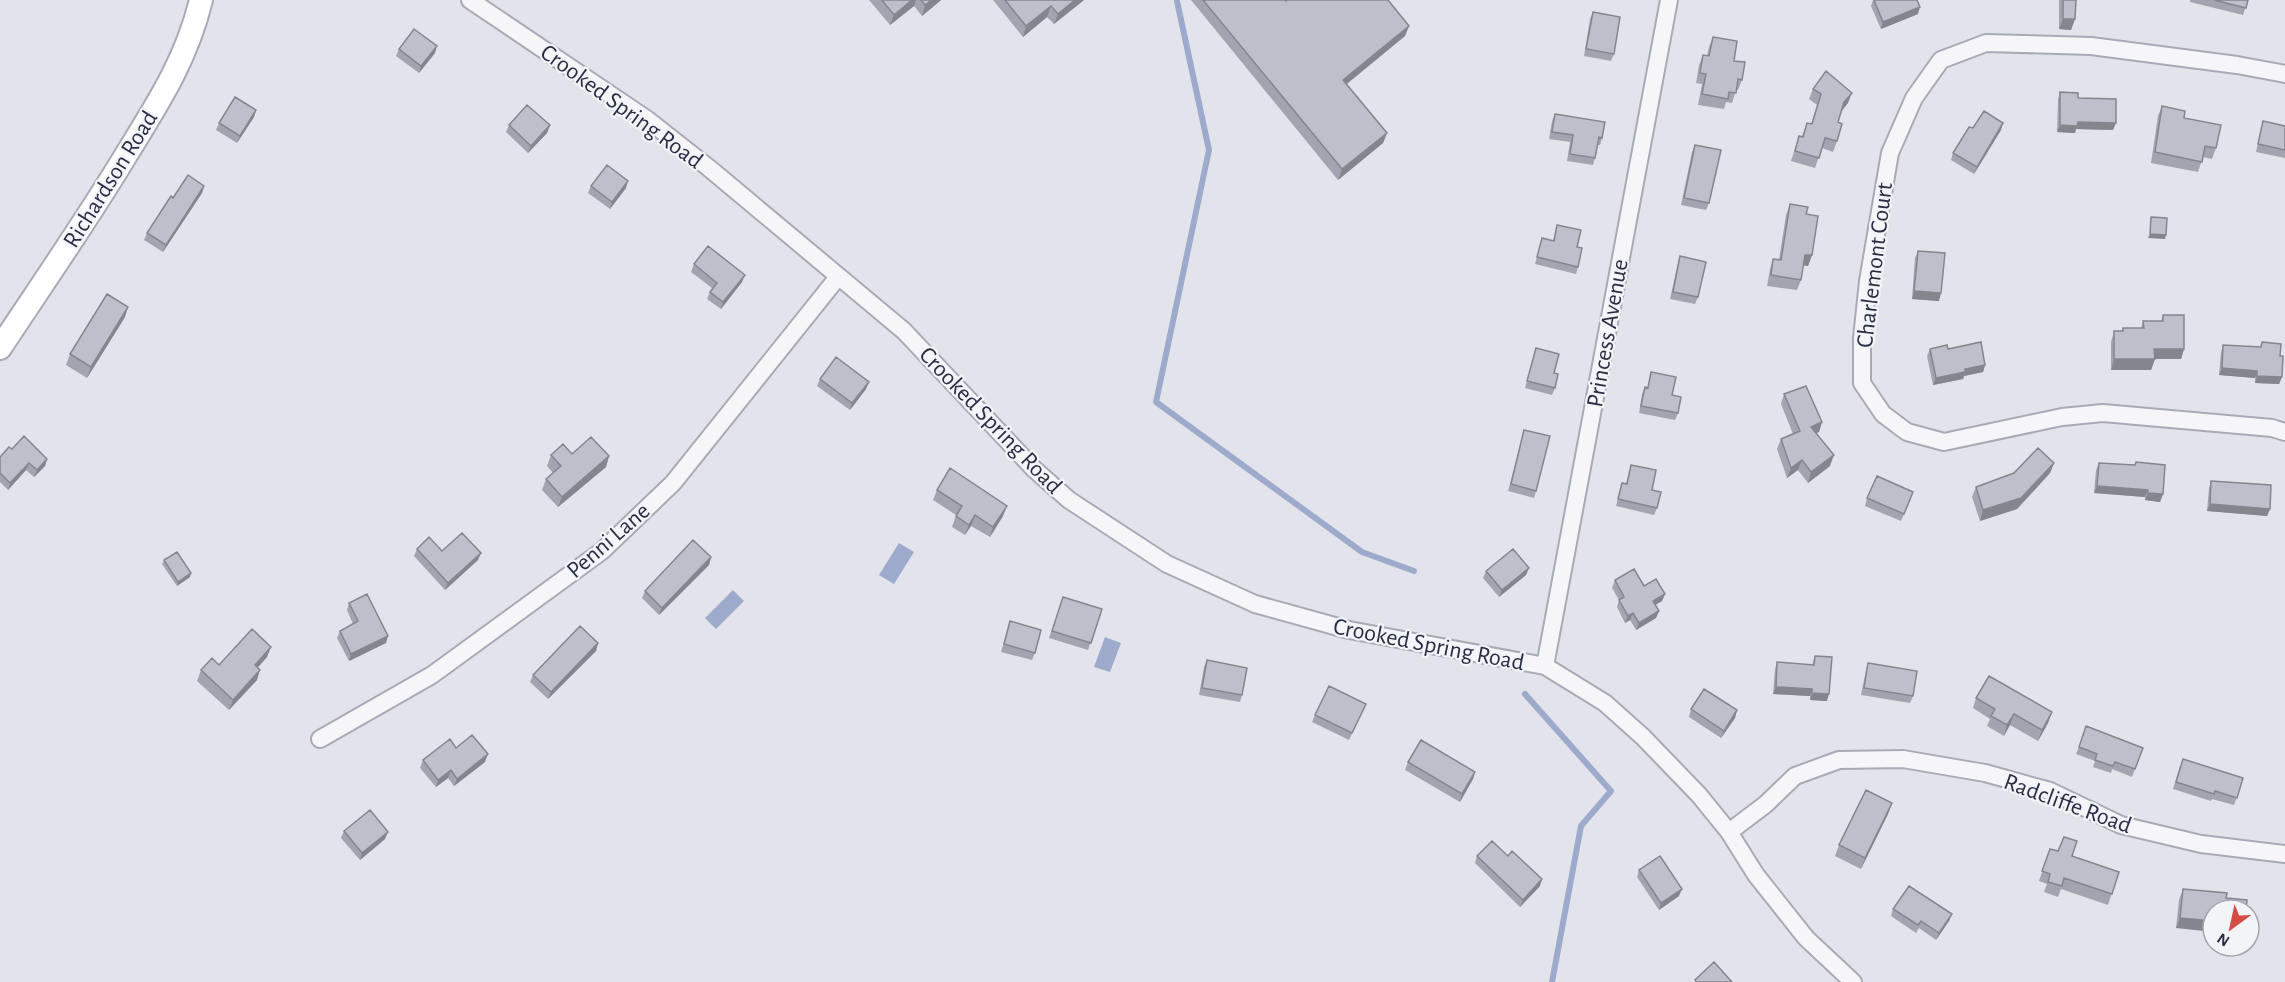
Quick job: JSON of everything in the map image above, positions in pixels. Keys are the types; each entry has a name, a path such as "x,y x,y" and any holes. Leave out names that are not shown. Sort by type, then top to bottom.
{"street":[{"name":"Richardson Road","path":"0,348 96,204 172,80 193,32 201,0"},
{"name":"Crooked Spring Road","path":"470,0 648,120 709,168 904,331 1034,469 1069,500 1167,564 1255,604 1349,630 1545,666 1605,703 1643,737 1699,795 1729,832 1756,875 1806,938 1853,982"},
{"name":"Princess Avenue","path":"1545,666 1669,0"},
{"name":"Charlemont Court","path":"2285,74 2237,65 2091,46 1986,44 1941,60 1914,98 1890,153 1868,281 1862,338 1862,383 1882,414 1907,432 1944,442 2062,417 2103,413 2261,427 2285,432"},
{"name":"Penni Lane","path":"320,739 432,675 602,551 672,483 838,277"},
{"name":"Radcliffe Road","path":"1729,832 1766,804 1795,776 1839,760 1903,759 1985,772 2050,791 2121,825 2201,844 2285,854"}],"water":[{"path":"899,543 914,552 894,584 879,575"},
{"path":"733,590 744,601 716,629 705,618"},
{"path":"1105,637 1121,643 1110,672 1094,667"}],"building":[{"path":"882,0 912,0 894,15"},
{"path":"921,0 932,0 925,5"},
{"path":"1005,0 1075,0 1058,14 1051,6 1026,26"},
{"path":"1203,0 1388,0 1409,26 1343,80 1387,133 1342,169"},
{"path":"1874,0 1917,0 1920,7 1883,22"},
{"path":"2063,0 2076,0 2075,19 2063,19"},
{"path":"2214,0 2248,0 2246,8"},
{"path":"1593,12 1620,17 1614,54 1586,49"},
{"path":"414,29 437,46 421,66 399,49"},
{"path":"1713,37 1737,41 1734,61 1745,62 1742,80 1738,79 1736,93 1729,92 1728,99 1702,94 1706,74 1700,73 1703,55 1709,56"},
{"path":"1826,71 1852,93 1844,102 1838,122 1842,124 1837,141 1825,138 1819,158 1795,151 1799,136 1803,137 1807,123 1812,124 1821,94 1813,89"},
{"path":"2060,92 2078,93 2078,98 2116,99 2116,123 2078,122 2077,126 2060,125"},
{"path":"235,97 256,110 240,136 219,123"},
{"path":"527,105 550,125 531,146 509,125"},
{"path":"2162,106 2185,111 2184,118 2221,125 2216,148 2205,146 2202,162 2155,152"},
{"path":"1984,111 2003,123 1977,167 1953,153 1969,127 1973,128"},
{"path":"1555,114 1605,122 1595,158 1570,154 1573,135 1552,132"},
{"path":"2263,121 2285,126 2285,150 2258,144"},
{"path":"1695,145 1721,150 1709,203 1684,198"},
{"path":"607,165 628,181 612,202 591,186"},
{"path":"188,175 204,186 166,245 147,233"},
{"path":"1790,204 1808,207 1806,214 1818,216 1812,255 1805,255 1801,280 1771,275 1773,259 1781,260"},
{"path":"2151,217 2167,218 2166,235 2150,234"},
{"path":"1557,225 1581,230 1577,247 1582,248 1578,267 1537,257 1542,238 1554,241"},
{"path":"708,246 745,275 723,302 710,292 717,283 694,264"},
{"path":"1918,251 1945,253 1941,293 1914,291"},
{"path":"1680,256 1706,262 1698,297 1673,292"},
{"path":"107,294 128,307 91,367 70,354"},
{"path":"2163,315 2184,315 2184,349 2154,349 2155,359 2114,359 2114,331 2123,331 2123,328 2144,328 2143,321 2163,321"},
{"path":"1981,342 1985,365 1936,378 1930,349 1947,345 1948,349"},
{"path":"2262,342 2281,344 2282,377 2257,376 2257,371 2222,368 2223,345 2261,347"},
{"path":"1536,348 1559,354 1554,373 1558,374 1555,388 1527,381"},
{"path":"836,357 869,382 852,403 820,379"},
{"path":"1651,372 1676,377 1672,395 1681,397 1678,413 1641,406"},
{"path":"1806,386 1822,422 1811,427 1834,455 1811,472 1802,460 1791,468 1781,439 1800,431 1784,394"},
{"path":"1524,430 1550,436 1536,491 1511,484"},
{"path":"24,436 47,459 37,470 29,463 10,483 0,473 0,457 9,447 12,449"},
{"path":"591,437 609,456 562,497 546,479 561,466 551,455 563,444 572,454"},
{"path":"2038,448 2054,463 2021,498 1983,510 1976,487 2014,473"},
{"path":"2136,462 2165,465 2163,494 2148,493 2148,490 2097,486 2099,463 2135,465"},
{"path":"1631,465 1656,470 1652,490 1661,492 1657,508 1618,499 1622,483 1627,484"},
{"path":"950,468 1007,506 993,527 975,515 969,525 956,516 962,506 937,490"},
{"path":"1877,476 1913,492 1904,514 1867,498"},
{"path":"2211,481 2271,485 2270,509 2210,504"},
{"path":"462,533 481,553 448,583 417,549 429,537 442,551"},
{"path":"693,540 711,557 662,608 645,591"},
{"path":"1513,549 1529,568 1502,590 1486,571"},
{"path":"177,552 191,573 178,582 164,560"},
{"path":"1634,569 1644,586 1656,579 1665,594 1653,601 1659,611 1639,623 1633,613 1628,616 1619,600 1624,597 1615,580"},
{"path":"367,594 388,636 351,654 340,631 358,621 349,603"},
{"path":"1063,597 1102,609 1091,643 1052,631"},
{"path":"1010,621 1041,630 1035,653 1004,644"},
{"path":"580,626 598,643 551,692 533,675"},
{"path":"252,629 271,647 255,665 260,670 233,700 201,670 212,658 219,665"},
{"path":"1815,656 1832,657 1829,694 1812,693 1812,689 1776,687 1777,662 1814,665"},
{"path":"1207,660 1247,668 1242,695 1202,688"},
{"path":"1868,663 1917,671 1913,696 1864,688"},
{"path":"1989,676 2052,712 2042,730 2014,714 2007,725 1991,716 1995,709 1976,698"},
{"path":"1329,686 1366,704 1352,733 1315,715"},
{"path":"1704,689 1737,710 1724,731 1691,709"},
{"path":"2086,726 2143,748 2135,769 2115,762 2113,766 2095,760 2097,754 2079,747"},
{"path":"472,735 488,754 457,779 451,770 438,780 423,760 450,739 456,748"},
{"path":"1421,740 1475,772 1462,794 1408,762"},
{"path":"2183,759 2243,778 2237,798 2215,791 2214,794 2176,782"},
{"path":"1866,790 1892,803 1865,858 1839,845"},
{"path":"370,810 388,832 362,853 344,831"},
{"path":"2064,837 2077,841 2072,856 2119,872 2112,894 2064,878 2062,886 2048,882 2050,874 2042,871 2050,849 2058,851"},
{"path":"1492,841 1508,856 1512,851 1542,879 1523,900 1477,856"},
{"path":"1660,856 1682,889 1661,903 1639,870"},
{"path":"1909,886 1952,914 1939,933 1921,921 1918,925 1893,909"},
{"path":"2183,889 2227,893 2226,898 2201,898 2201,920 2180,918"},
{"path":"1714,962 1732,982 1696,982 1695,980"}],"waterway":[{"path":"1177,1 1209,150 1156,402 1362,552 1414,571"},
{"path":"1525,694 1611,791 1581,826 1552,982"}]}
